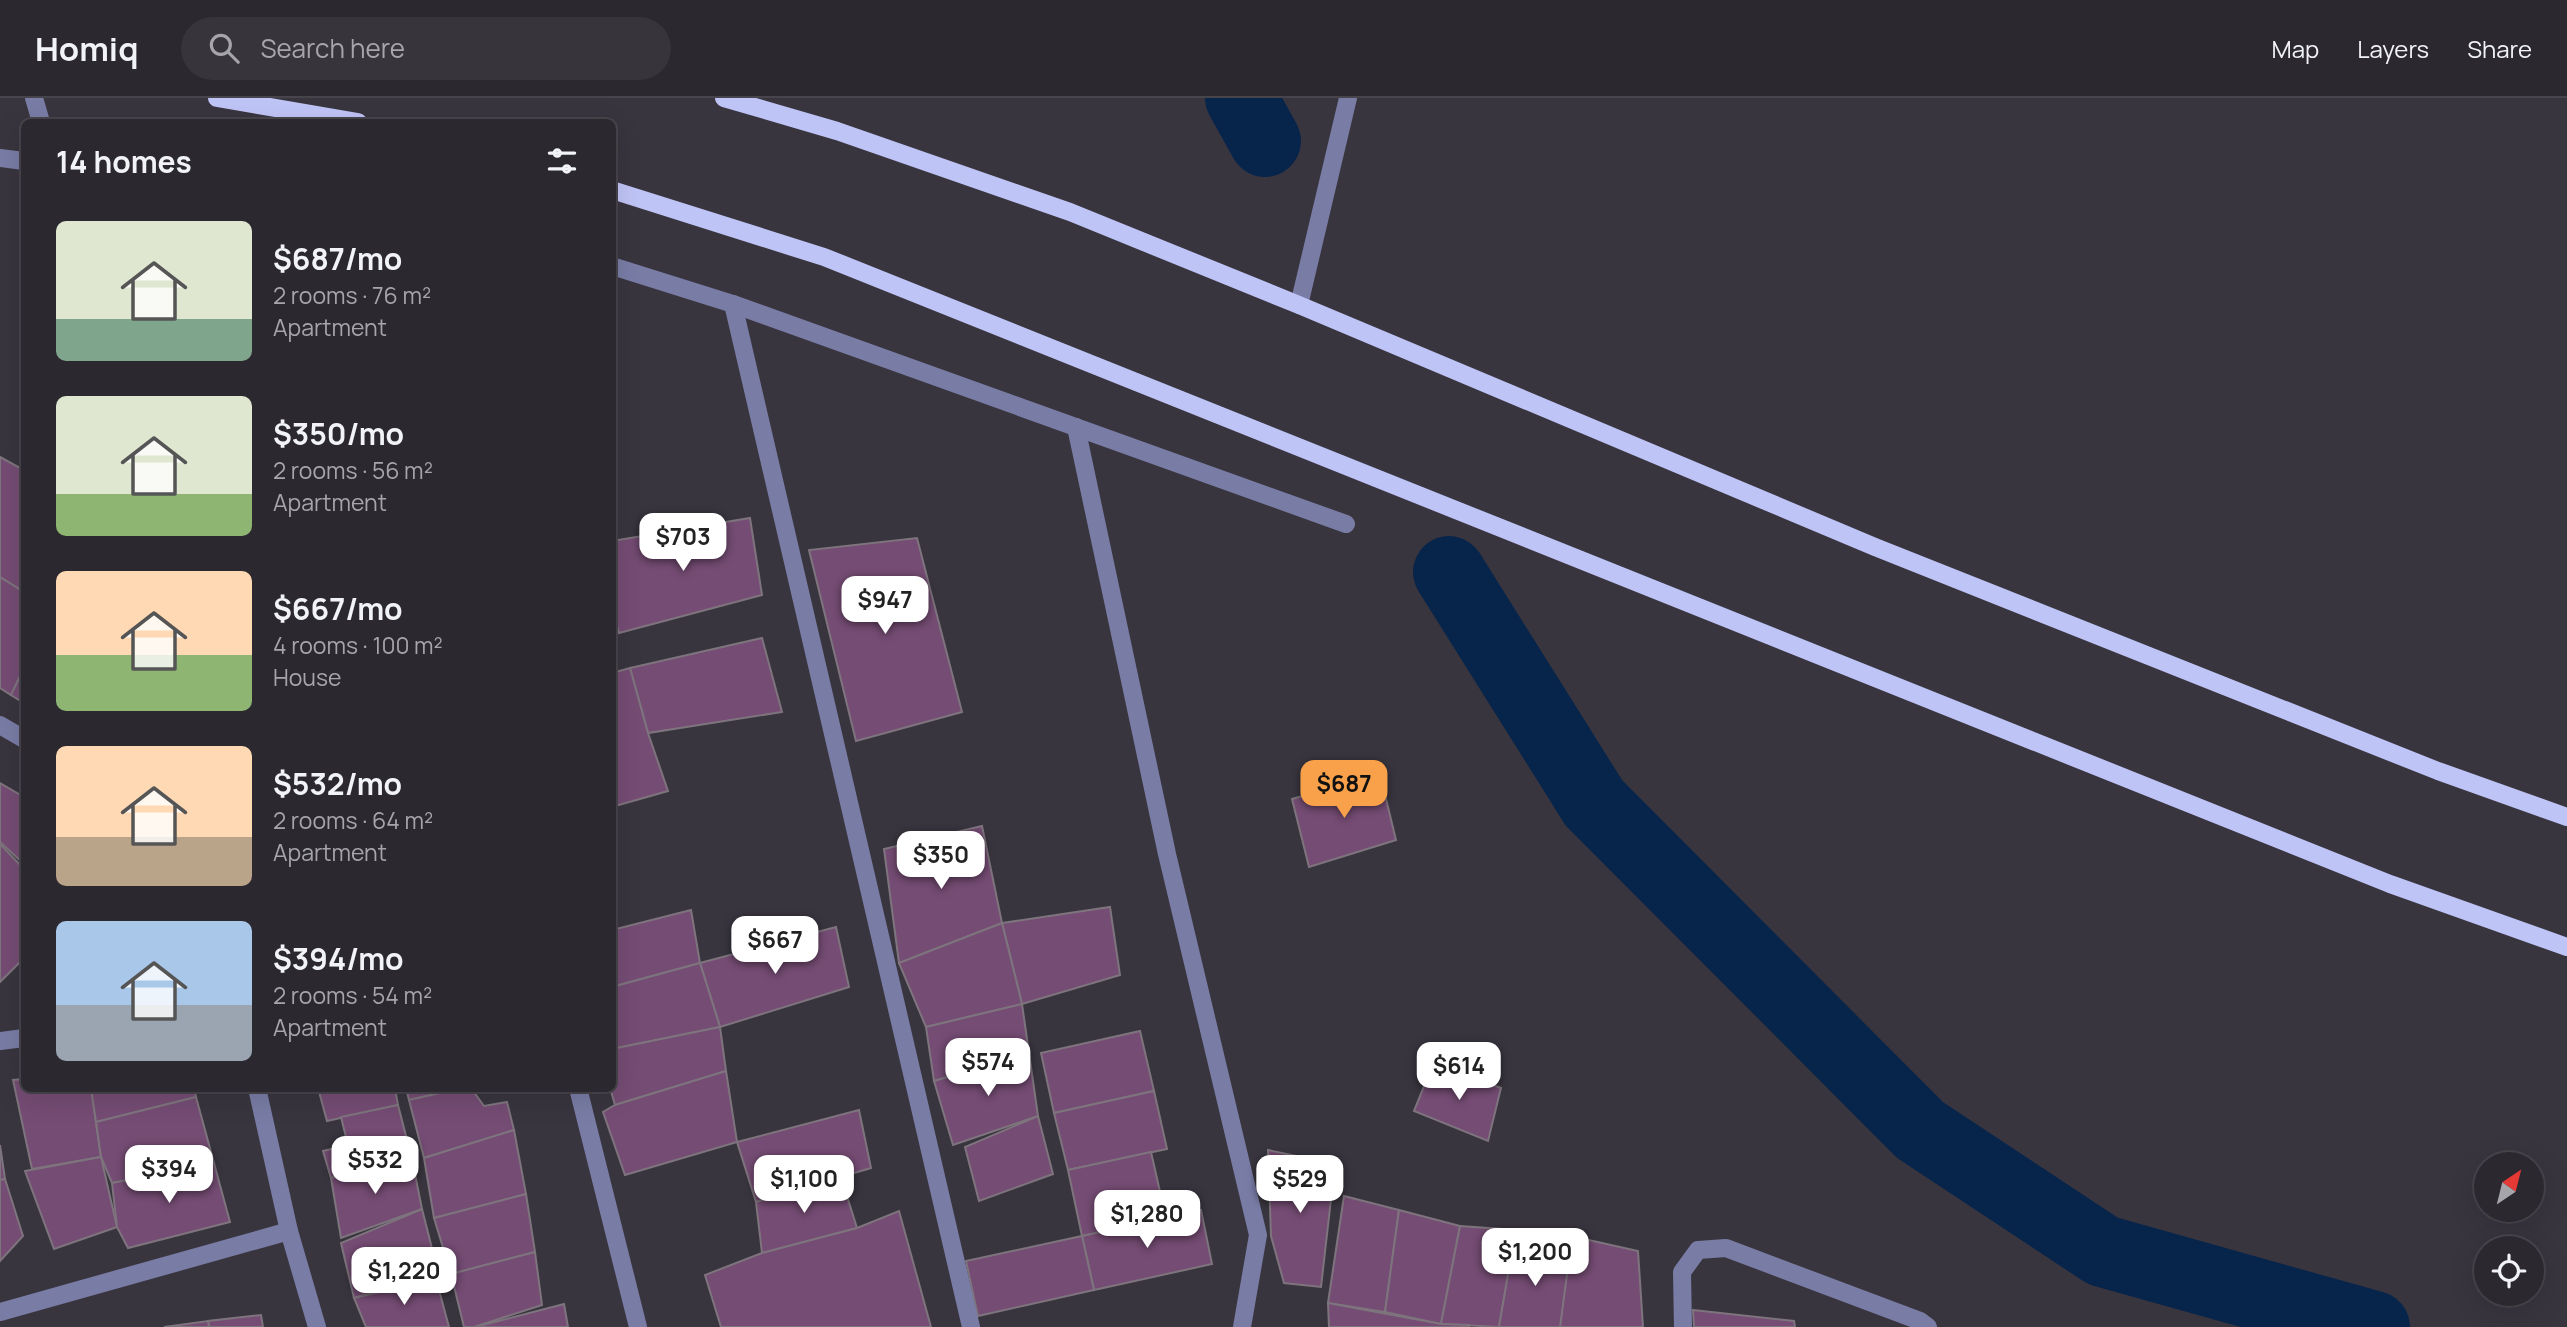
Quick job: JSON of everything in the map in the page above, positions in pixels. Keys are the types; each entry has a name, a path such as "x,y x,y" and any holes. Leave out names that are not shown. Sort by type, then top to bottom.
{"main road":[{"path":"217,98 340,119"},
{"path":"724,98 837,131 1070,212 1888,552 2438,771 2567,817"},
{"path":"616,191 824,257 2390,884 2567,947"}],"street":[{"path":"34,98 40,119"},
{"path":"1299,305 1348,98"},
{"path":"0,158 21,161"},
{"path":"616,267 733,304 1346,524"},
{"path":"733,304 971,1327"},
{"path":"1076,427 1167,854 1258,1235 1241,1327"},
{"path":"0,725 21,737"},
{"path":"0,1041 21,1038"},
{"path":"258,1092 289,1231 317,1327"},
{"path":"579,1092 638,1327"},
{"path":"0,1312 289,1231"},
{"path":"1683,1327 1682,1272 1698,1250 1726,1248 1920,1321 1928,1327"}],"building":[{"path":"0,457 21,468 21,590 0,577"},
{"path":"750,518 762,595 619,633 616,623 616,540"},
{"path":"917,538 962,712 856,741 809,550"},
{"path":"0,577 21,590 21,674 11,695 0,688"},
{"path":"762,638 782,712 648,733 630,668"},
{"path":"630,668 668,791 616,806 616,672"},
{"path":"21,674 21,701 11,695"},
{"path":"1380,774 1396,840 1309,867 1292,799"},
{"path":"0,783 21,795 21,861 0,842"},
{"path":"982,826 1002,923 899,963 884,849"},
{"path":"0,844 21,866 21,961 0,982"},
{"path":"1110,907 1120,975 1022,1004 1002,923"},
{"path":"691,910 700,963 616,986 616,929"},
{"path":"1002,923 1022,1004 926,1027 899,963"},
{"path":"836,927 849,987 720,1027 700,963"},
{"path":"700,963 720,1027 616,1048 616,986"},
{"path":"1022,1004 1029,1053 934,1081 926,1027"},
{"path":"720,1027 726,1071 615,1105 611,1092 616,1092 616,1048"},
{"path":"1140,1031 1154,1091 1054,1113 1041,1053"},
{"path":"1029,1053 1038,1116 953,1145 934,1081"},
{"path":"1433,1064 1501,1088 1488,1141 1414,1111"},
{"path":"726,1071 737,1142 625,1175 603,1112 615,1105"},
{"path":"21,1079 21,1092 92,1092 101,1157 32,1169 13,1080"},
{"path":"1154,1091 1167,1149 1068,1170 1054,1113"},
{"path":"92,1092 195,1092 196,1097 96,1122"},
{"path":"319,1092 396,1092 398,1105 327,1121"},
{"path":"407,1092 444,1092 409,1100"},
{"path":"444,1092 474,1092 484,1106 507,1102 514,1130 424,1158 409,1100"},
{"path":"196,1097 214,1163 112,1183 101,1157 96,1122"},
{"path":"398,1105 412,1159 331,1178 323,1151 348,1145 341,1117"},
{"path":"859,1110 871,1168 756,1202 737,1142"},
{"path":"1038,1116 1053,1174 979,1201 965,1147"},
{"path":"514,1130 526,1194 434,1218 424,1158"},
{"path":"0,1145 5,1179 0,1180"},
{"path":"1268,1150 1335,1164 1321,1287 1284,1283 1271,1236"},
{"path":"1151,1152 1166,1218 1082,1236 1068,1170"},
{"path":"101,1157 117,1227 54,1249 25,1171"},
{"path":"412,1159 422,1209 341,1238 331,1178"},
{"path":"214,1163 230,1222 128,1248 117,1227 112,1183"},
{"path":"841,1177 857,1228 762,1253 756,1202"},
{"path":"5,1179 23,1236 0,1261 0,1180"},
{"path":"526,1194 535,1252 451,1274 434,1218"},
{"path":"1344,1196 1399,1210 1385,1312 1328,1303"},
{"path":"422,1209 438,1272 354,1298 341,1243"},
{"path":"1201,1210 1212,1264 1094,1290 1082,1236"},
{"path":"1399,1210 1460,1226 1441,1324 1385,1312"},
{"path":"899,1211 931,1327 721,1327 705,1275 762,1253 857,1228"},
{"path":"1460,1226 1516,1230 1499,1327 1441,1324"},
{"path":"1082,1236 1094,1290 978,1316 966,1261"},
{"path":"1571,1236 1638,1251 1643,1327 1560,1327"},
{"path":"1513,1245 1570,1252 1560,1327 1499,1327"},
{"path":"535,1252 542,1305 474,1327 464,1327 451,1274"},
{"path":"436,1279 449,1327 366,1327 354,1298"},
{"path":"1328,1303 1441,1324 1469,1325 1469,1327 1329,1327"},
{"path":"564,1304 568,1327 475,1327"},
{"path":"1693,1310 1794,1321 1795,1327 1694,1327"},
{"path":"261,1315 263,1327 209,1327 208,1321"},
{"path":"208,1321 209,1327 164,1327"}],"waterway":[{"path":"1241,98 1265,141"},
{"path":"1449,572 1594,803 1920,1130 2103,1251 2374,1327"}]}
